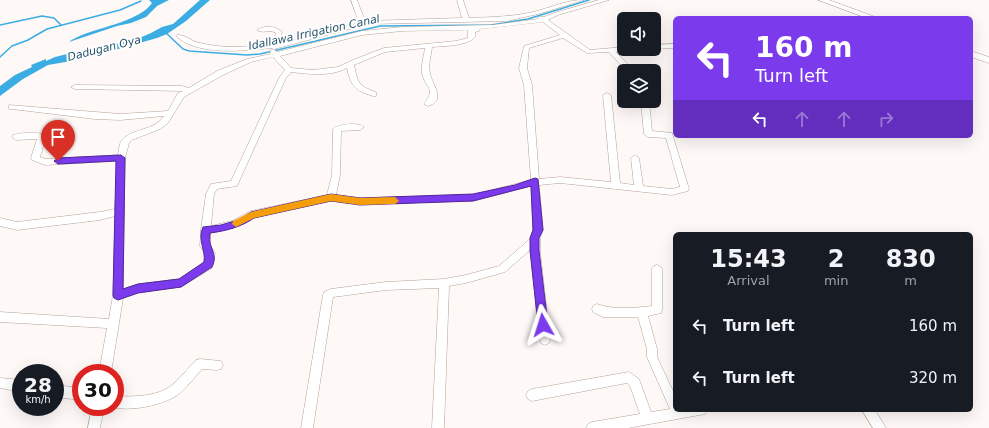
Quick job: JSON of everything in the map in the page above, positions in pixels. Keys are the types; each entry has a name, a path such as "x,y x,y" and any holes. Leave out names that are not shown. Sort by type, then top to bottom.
{"main road":[{"path":"822,0 865,16"},
{"path":"973,55 989,60"}],"street":[{"path":"354,0 363,24"},
{"path":"460,0 466,20"},
{"path":"274,50 289,70 313,72 340,69 384,50 456,43 470,39 472,37 471,30 513,25 581,0"},
{"path":"106,364 118,295 121,158 125,142 129,138 157,127 165,121 182,95 188,90 234,66 274,50 369,22 507,19 540,16 556,14 606,0"},
{"path":"540,16 567,37 590,52 617,50"},
{"path":"179,36 196,45 236,50 274,50 362,33 402,29 442,29 513,25"},
{"path":"260,30 276,30 279,32 274,50"},
{"path":"545,340 535,240 538,230 528,85 523,68 526,47 563,36 567,37"},
{"path":"428,104 434,95 434,91 426,73 426,54 429,46"},
{"path":"661,47 673,46"},
{"path":"611,50 623,64"},
{"path":"350,64 354,83 357,88 373,94"},
{"path":"118,295 138,288 181,283 209,265 210,253 205,246 210,194 214,186 234,184 272,99 289,70"},
{"path":"75,87 182,88 188,90"},
{"path":"607,95 616,186"},
{"path":"12,107 95,116 120,117 169,113"},
{"path":"206,230 221,228 241,222 251,215 331,198 360,201 473,198 535,182 560,180 672,192 685,188 672,134 648,134 646,108"},
{"path":"331,198 336,175 338,129 360,127"},
{"path":"16,137 42,137 35,158 45,162 121,158"},
{"path":"635,158 642,189"},
{"path":"642,189 654,192 655,194"},
{"path":"0,222 17,226 100,216 119,212"},
{"path":"307,428 328,295 331,293 358,289 444,283 466,279 502,269 535,240"},
{"path":"597,309 603,312 642,312 657,310 657,270"},
{"path":"438,428 444,283"},
{"path":"642,312 652,349 652,357 673,404"},
{"path":"0,317 113,324"},
{"path":"124,402 162,398 175,390 200,364 217,365"},
{"path":"532,395 629,377 635,383 647,419"},
{"path":"0,383 12,385"},
{"path":"592,428 647,419 673,412"},
{"path":"869,412 880,428"},
{"path":"94,428 96,416"}],"water":[{"path":"149,0 169,0 157,6 146,17 69,42 82,35 139,14 147,9 152,3"},
{"name":"Dadugan Oya","path":"200,0 210,0 186,21 167,34 83,59 48,65 23,79 0,96 0,86 15,75 32,67 31,65 46,59 46,61 55,57 87,49 89,50 137,39 162,27 173,24"}],"waterway":[{"name":"Idallawa Irrigation Canal","path":"166,33 183,49 189,51 247,55 260,54 380,26 491,25 528,19 589,0"},
{"path":"0,57 12,46 28,40 47,29 120,10 141,1"},
{"path":"0,25 42,16 54,18 61,25"}],"slow traffic":[{"path":"236,224 251,215 331,198 360,201 395,201"}],"route":[{"path":"58,161 121,158 118,231 118,295 138,288 181,283 209,265 210,253 205,246 206,230 221,228 241,222 251,215 331,198 360,201 392,201 473,198 535,182 538,230 534,238 543,325"}]}
